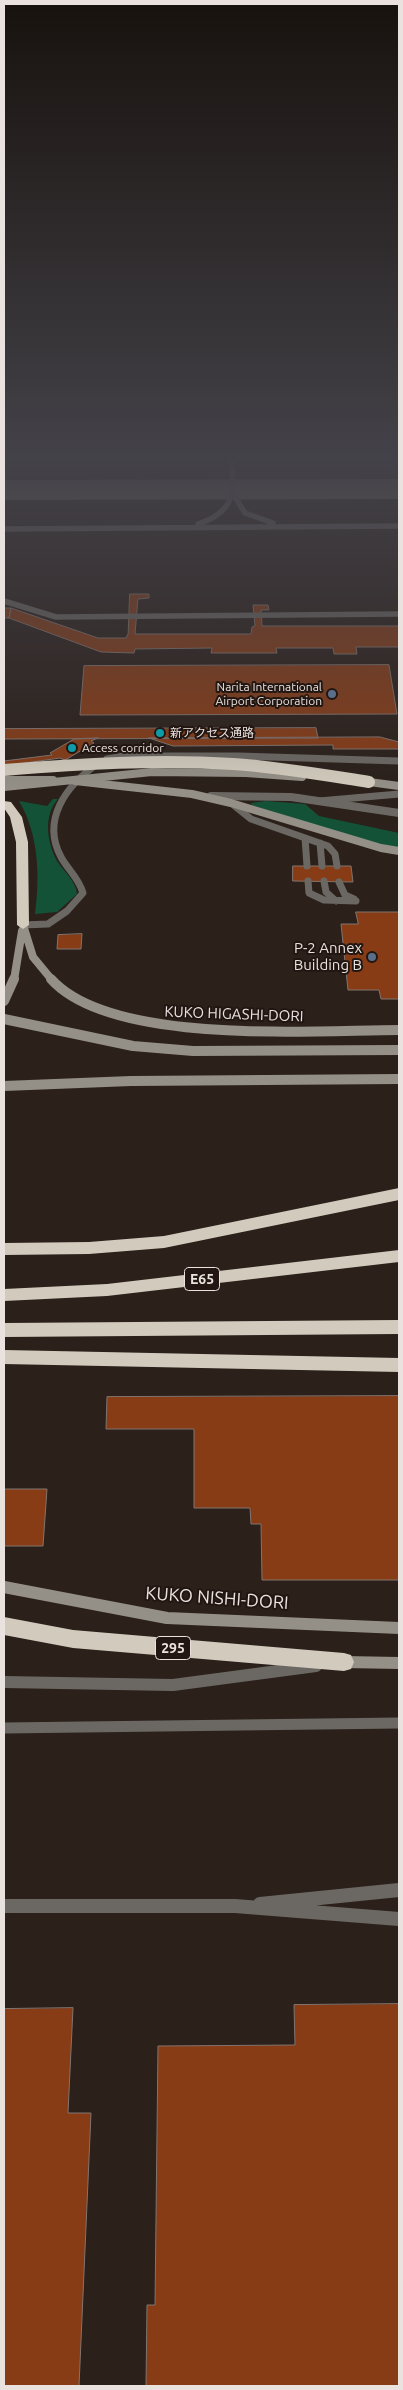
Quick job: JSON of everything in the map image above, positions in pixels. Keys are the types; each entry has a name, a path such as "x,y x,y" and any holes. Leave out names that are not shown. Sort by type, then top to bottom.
{"highway":[{"path":"4,770 91,763 190,762 274,768 369,782"},
{"path":"7,804 16,817 22,842 23,925"},
{"path":"4,1249 97,1248 164,1242 399,1194"},
{"name":"E65","path":"4,1295 108,1290 399,1256"},
{"path":"4,1330 399,1327"},
{"path":"4,1356 399,1365"},
{"name":"295","path":"4,1626 73,1640 344,1662"}],"street":[{"path":"4,787 152,772 246,773 399,786"},
{"path":"4,780 76,782 222,798 291,797 399,813"},
{"path":"192,794 231,803 381,848 399,851"},
{"path":"4,1001 9,994 12,983 23,925"},
{"name":"KUKO HIGASHI-DORI","path":"23,925 27,944 35,960 47,975 64,990 110,1013 138,1022 172,1027 224,1030 399,1030"},
{"path":"4,1019 133,1046 193,1050 399,1050"},
{"path":"4,1086 131,1081 397,1080"},
{"name":"KUKO NISHI-DORI","path":"4,1587 167,1618 399,1628"},
{"path":"4,1682 173,1684 344,1662 399,1663"}],"lane":[{"path":"4,601 56,617 399,614"},
{"path":"23,925 48,924 67,911 83,893 81,885 61,857 54,841 54,814 69,789 87,770 101,762 124,756 230,756 399,760"},
{"path":"318,801 399,794"},
{"path":"231,803 251,819 320,843 333,851 337,866"},
{"path":"305,838 307,866"},
{"path":"320,843 322,866"},
{"path":"308,881 309,893 316,898 356,901 345,895 339,882"},
{"path":"324,882 326,892 336,900"},
{"path":"4,1728 399,1723"},
{"path":"235,1906 399,1890"},
{"path":"4,1906 235,1906 399,1919"}],"green space":[{"path":"53,799 58,799 53,806 48,821 51,846 57,861 74,885 77,894 57,912 35,914 36,856 31,828 19,801 47,806"},
{"path":"266,801 305,804 319,816 399,833 399,848 358,839 252,805 251,803"}],"building":[{"path":"130,594 149,594 149,598 138,599 135,634 251,634 252,627 255,626 253,605 268,605 269,610 261,610 262,626 399,626 399,647 356,647 357,654 334,654 333,648 276,648 277,653 211,653 212,648 135,649 134,653 101,652 9,618 11,608 98,638 126,638 128,634"},
{"path":"4,608 11,608 9,618 4,618"},
{"path":"389,665 397,714 80,715 84,666"},
{"name":"新アクセス通路","path":"316,728 318,738 4,739 4,729"},
{"path":"380,737 399,742 399,749 333,749 333,745 173,746 149,738"},
{"name":"Access corridor","path":"98,738 91,741 94,743 65,760 60,758 4,766 4,761 52,755 50,753 74,739"},
{"path":"293,866 351,866 353,882 293,881"},
{"name":"P-2 Annex Building B","path":"356,912 399,912 399,999 381,999 379,990 348,990 341,924 358,924"},
{"path":"82,934 81,949 57,949 58,935"},
{"path":"399,1396 399,1580 262,1580 261,1524 251,1524 250,1508 194,1508 194,1429 106,1429 107,1397"},
{"path":"4,1489 47,1489 43,1546 4,1546"},
{"path":"399,2004 399,2386 146,2386 147,2305 155,2305 158,2046 295,2045 294,2005"},
{"path":"73,2008 68,2113 91,2113 79,2386 4,2386 4,2009"}],"place":[{"name":"Narita International Airport Corporation","path":"332,694"},
{"name":"新アクセス通路","path":"160,733"},
{"name":"Access corridor","path":"72,748"},
{"name":"P-2 Annex Building B","path":"372,957"}]}
